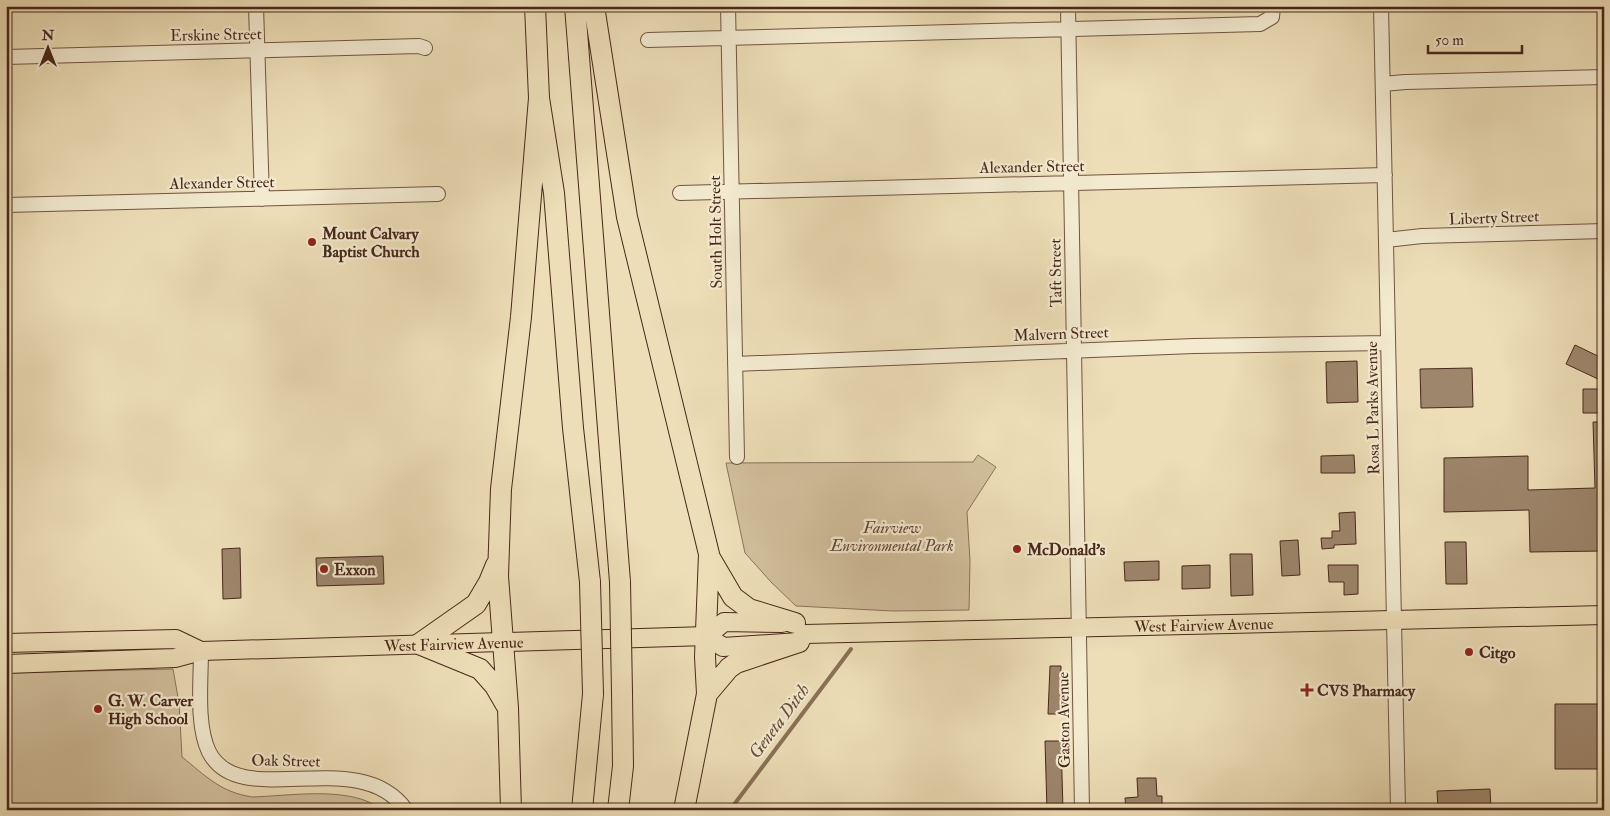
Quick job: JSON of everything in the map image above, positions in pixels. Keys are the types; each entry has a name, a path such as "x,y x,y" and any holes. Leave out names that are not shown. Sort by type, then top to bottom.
{"highway":[{"path":"510,810 508,708 502,642 499,556 501,489 521,318 539,98 536,6"},
{"path":"575,6 620,582 623,766 618,810"},
{"path":"594,6 627,217 709,554 705,657 707,694 684,810"},
{"path":"539,98 554,193 573,428 590,582 593,694 582,810"},
{"path":"709,554 733,597 749,609 799,633"},
{"path":"419,644 476,604 489,582 499,556"},
{"path":"707,694 729,668 736,663 799,633"},
{"path":"419,644 480,669 495,686 508,708"}],"main road":[{"name":"West Fairview Avenue","path":"707,636 724,622 799,633 1080,629 1604,615"},
{"name":"West Fairview Avenue","path":"6,664 175,658 201,651 707,636 723,647 799,633"},
{"name":"West Fairview Avenue","path":"6,642 176,639 201,651"}],"street":[{"path":"256,6 259,179 262,199"},
{"name":"South Holt Street","path":"728,6 737,457"},
{"name":"Taft Street","path":"1068,6 1080,629"},
{"path":"648,40 1260,24 1272,17 1273,6"},
{"name":"Rosa L Parks Avenue","path":"1381,6 1398,810"},
{"name":"Erskine Street","path":"6,57 257,50 425,48"},
{"path":"1383,84 1604,77"},
{"name":"Alexander Street","path":"680,193 1385,175"},
{"name":"Alexander Street","path":"6,205 438,194"},
{"name":"Liberty Street","path":"1386,240 1422,236 1604,231"},
{"name":"Malvern Street","path":"735,364 1074,350 1388,342"},
{"name":"Gaston Avenue","path":"1080,629 1082,810"},
{"name":"Oak Street","path":"201,651 203,733 209,752 218,766 235,775 256,780 340,778 365,781 401,803 406,810"}],"green space":[{"name":"Fairview Environmental Park","path":"978,455 996,467 967,512 970,561 969,610 893,611 796,606 745,553 726,463 973,462"},
{"name":"G. W. Carver High School","path":"173,669 179,703 182,757 206,777 222,787 241,795 252,797 302,794 338,795 354,797 369,802 382,810 6,810 6,673"}],"building":[{"path":"1575,345 1604,359 1604,366 1598,379 1566,364"},
{"path":"1357,361 1358,402 1327,403 1326,362"},
{"path":"1472,368 1473,407 1421,408 1420,369"},
{"path":"1583,389 1600,389 1600,413 1583,413"},
{"path":"1593,422 1604,422 1604,551 1530,552 1529,510 1444,512 1444,458 1528,456 1528,490 1595,488"},
{"path":"1354,455 1355,473 1321,473 1321,456"},
{"path":"1355,512 1356,544 1334,545 1334,548 1322,549 1321,538 1332,538 1332,531 1340,531 1339,513"},
{"path":"1298,540 1300,575 1282,576 1280,541"},
{"path":"1445,542 1466,542 1467,584 1446,584"},
{"path":"240,548 241,598 223,599 222,549"},
{"path":"1230,554 1252,554 1253,595 1231,596"},
{"path":"383,556 384,584 317,586 316,558"},
{"path":"1159,561 1159,580 1125,581 1124,562"},
{"path":"1210,565 1210,588 1182,589 1182,566"},
{"path":"1328,565 1358,565 1358,594 1344,595 1344,582 1329,582"},
{"path":"1050,666 1061,666 1060,714 1048,714"},
{"path":"1555,704 1604,704 1604,769 1555,769"},
{"path":"1045,741 1061,741 1063,810 1047,810"},
{"path":"1137,778 1156,778 1157,796 1162,796 1162,810 1126,810 1125,798 1138,797"},
{"path":"1490,789 1491,810 1438,810 1437,791"}],"waterway":[{"name":"Geneta Ditch","path":"730,810 851,649"}],"place":[{"name":"Mount Calvary Baptist Church","path":"312,242"},
{"name":"McDonald's","path":"1017,549"},
{"name":"Exxon","path":"324,569"},
{"name":"Citgo","path":"1469,652"},
{"name":"CVS Pharmacy","path":"1307,690"},
{"name":"G. W. Carver High School","path":"98,709"}]}
